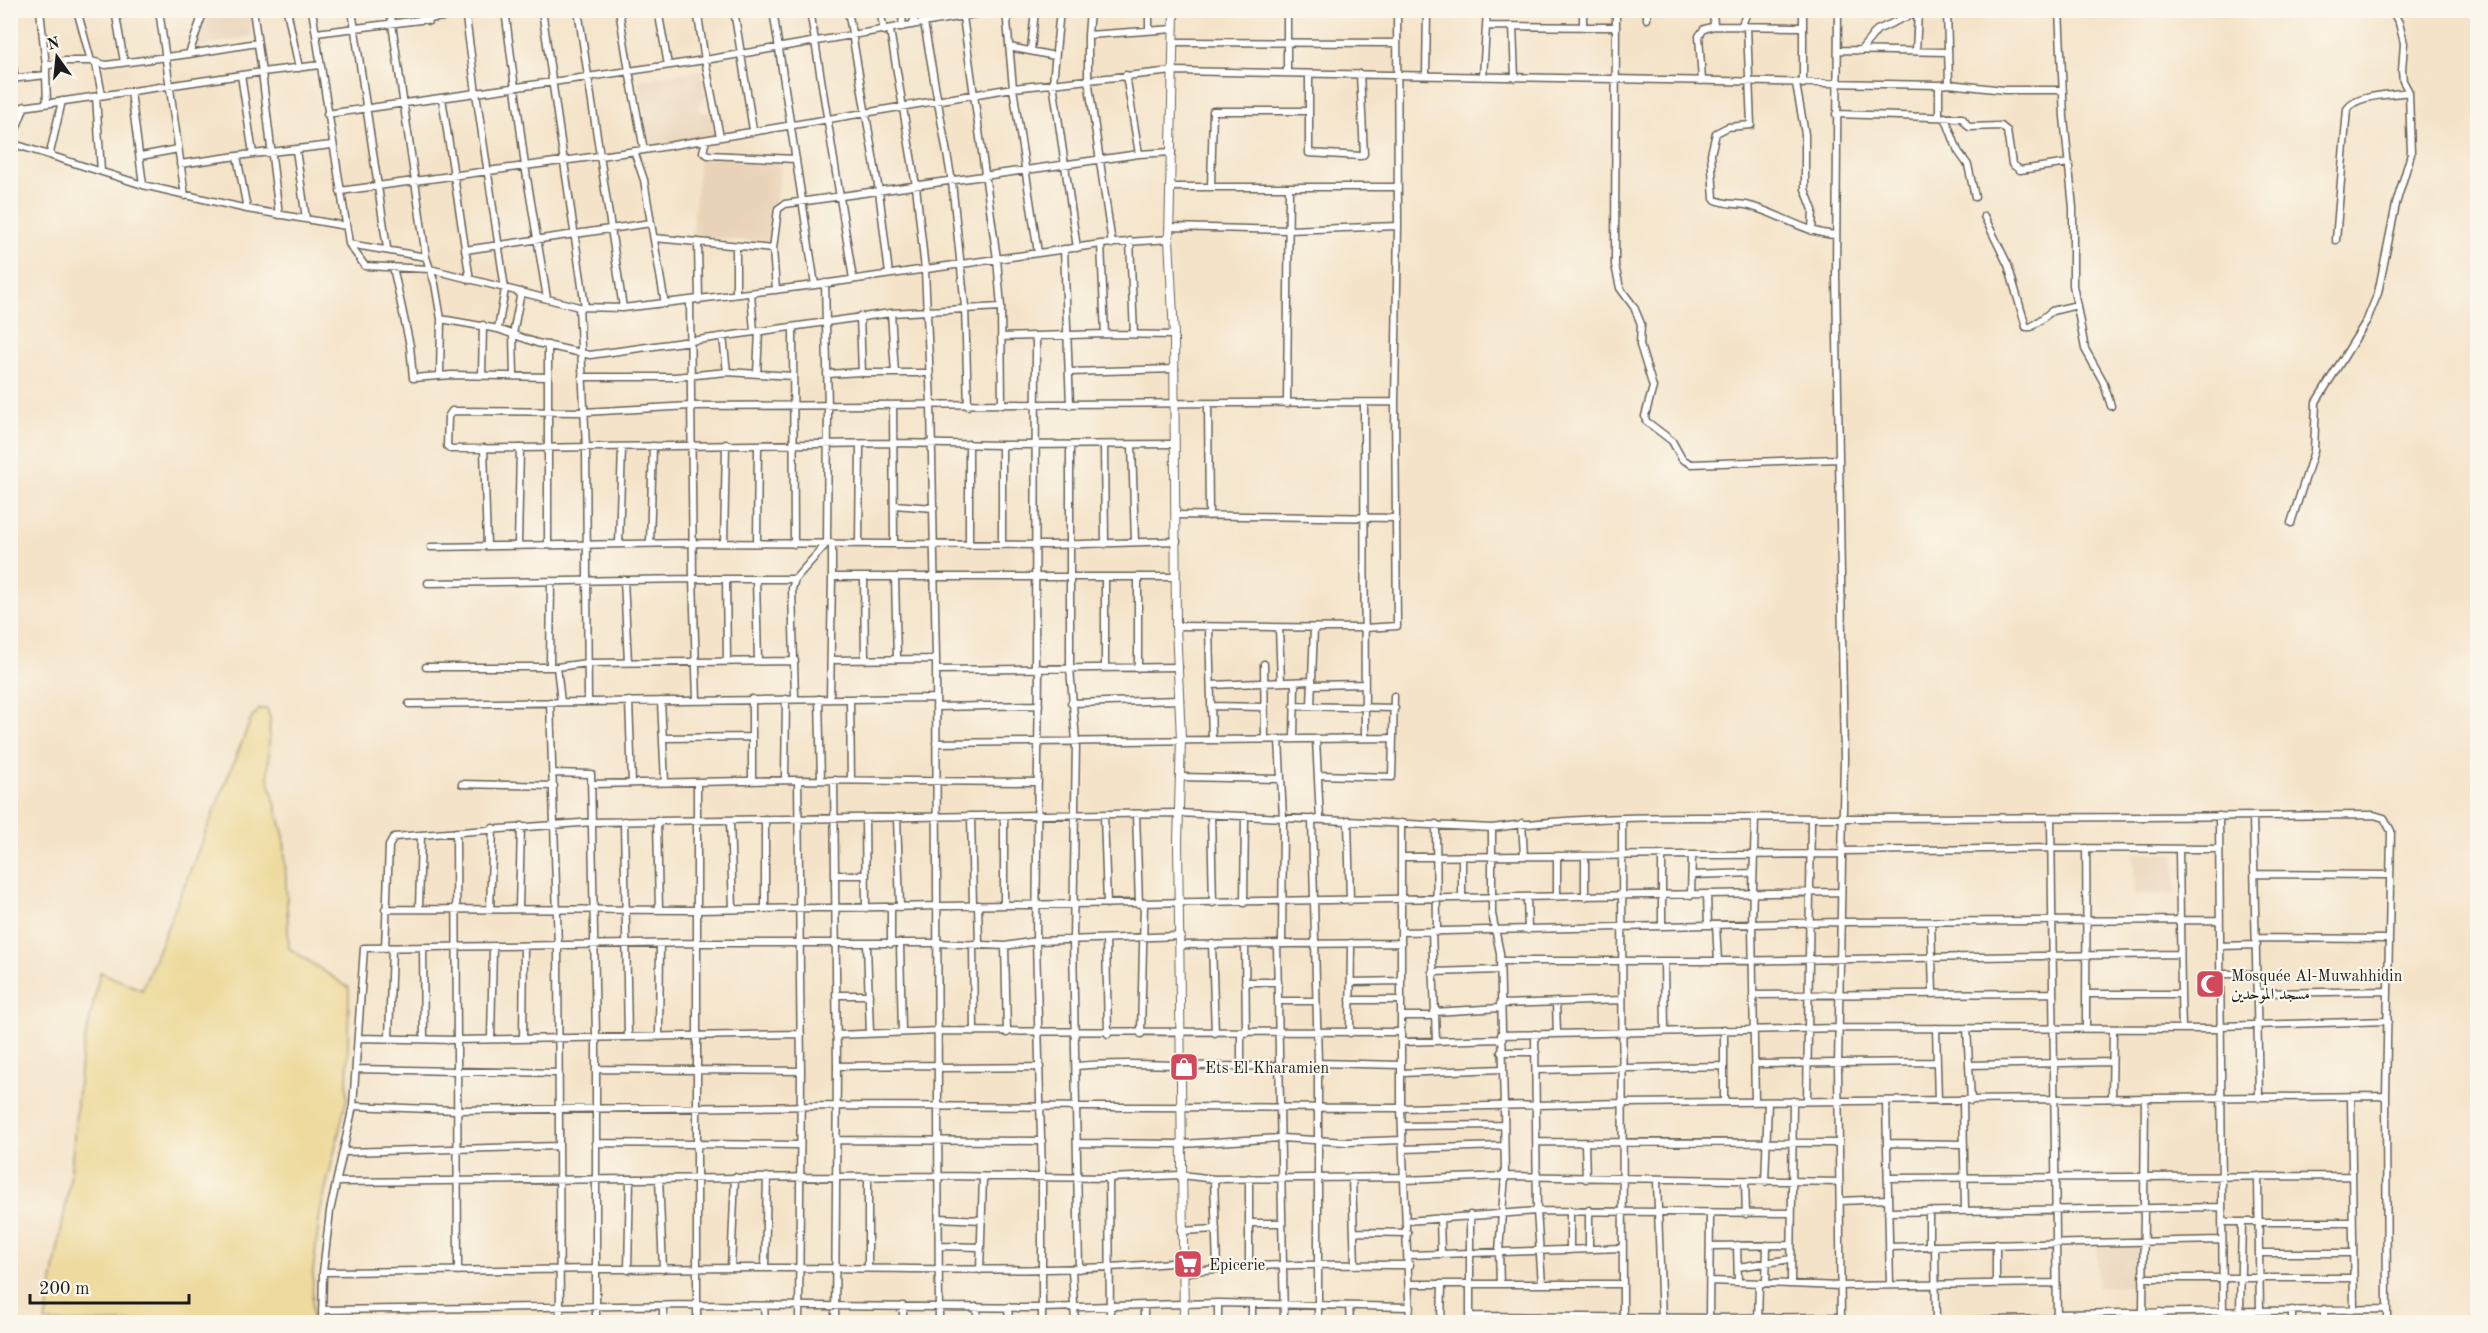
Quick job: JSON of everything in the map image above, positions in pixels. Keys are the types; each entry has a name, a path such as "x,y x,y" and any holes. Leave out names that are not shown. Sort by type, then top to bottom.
{"main road":[{"path":"1174,10 1169,239 1176,405 1175,577 1181,739 1178,813 1181,945 1181,1262 1184,1323"}],"street":[{"path":"40,10 47,103"},
{"path":"77,10 93,62 99,96 101,171"},
{"path":"115,10 124,62"},
{"path":"159,10 185,196"},
{"path":"189,54 204,10"},
{"path":"253,10 274,152 279,215"},
{"path":"287,10 299,68"},
{"path":"312,10 349,244 365,266 430,269 582,307 623,308 814,285 1101,244 1169,239"},
{"path":"352,10 387,248"},
{"path":"390,10 426,257 438,295 441,319 440,376"},
{"path":"427,10 429,21"},
{"path":"316,33 429,21 465,13 500,10"},
{"path":"505,10 525,165 546,298"},
{"path":"542,10 574,234 582,307 581,353 586,447 588,702"},
{"path":"578,10 623,308"},
{"path":"619,10 644,150"},
{"path":"658,10 668,65"},
{"path":"697,10 720,137"},
{"path":"734,10 753,130"},
{"path":"773,10 814,285"},
{"path":"810,10 853,279"},
{"path":"848,10 879,190 889,274"},
{"path":"880,10 887,31 916,186 925,270 935,544 939,1323"},
{"path":"902,27 903,10"},
{"path":"912,25 918,10"},
{"path":"327,114 816,43 887,31 963,13 999,10"},
{"path":"1006,10 1012,88 1038,252"},
{"path":"1011,10 1033,10 1031,50"},
{"path":"1060,10 1053,83 1077,248"},
{"path":"1089,10 1088,79 1112,244"},
{"path":"1149,10 1149,30"},
{"path":"1287,10 1287,73"},
{"path":"1176,626 1392,628 1399,622 1395,402 1398,226 1397,10"},
{"path":"1426,75 1427,10"},
{"path":"1483,77 1487,10"},
{"path":"1583,10 1583,27"},
{"path":"1616,10 1615,266 1620,288 1634,307 1641,324 1640,345 1653,387 1645,416 1646,421 1672,441 1682,459 1691,464 1838,459"},
{"path":"1647,10 1647,19"},
{"path":"1713,10 1714,26"},
{"path":"1748,10 1744,27 1751,125 1728,128 1716,133 1712,143 1714,199 1720,203 1759,209 1812,231 1836,236"},
{"path":"1803,10 1800,84 1805,134 1805,189 1814,210 1812,231"},
{"path":"1470,1215 1469,1319 1840,1320 1838,1064 1842,852 1842,584 1838,459 1836,236 1838,10"},
{"path":"1947,10 1949,84"},
{"path":"2059,10 2062,90 2073,208 2073,280 2085,349 2103,381 2111,406"},
{"path":"2291,523 2314,451 2316,402 2367,320 2383,278 2396,204 2411,154 2409,92 2403,81 2402,71 2402,31 2392,10"},
{"path":"1860,51 1877,30 1919,11 1916,51"},
{"path":"465,13 486,171 500,245 505,289 498,329"},
{"path":"963,13 997,259 1001,307 1002,405"},
{"path":"924,23 952,182 965,307 968,406"},
{"path":"1486,26 1616,27"},
{"path":"1513,26 1515,78"},
{"path":"1702,81 1700,32 1714,26 1803,27"},
{"path":"1088,35 1174,29"},
{"path":"1174,42 1287,41 1397,44"},
{"path":"46,66 165,58 257,43"},
{"path":"1009,47 1055,56"},
{"path":"10,49 13,79 46,75"},
{"path":"1838,50 1948,52"},
{"path":"10,108 320,65"},
{"path":"340,191 644,150 1012,88 1173,71 1837,85 1949,84 2004,90 2062,90"},
{"path":"1309,74 1309,151 1311,154 1363,155 1360,74"},
{"path":"241,75 253,154"},
{"path":"1126,75 1139,154"},
{"path":"1939,85 1942,116 1958,151 1968,165 1975,197"},
{"path":"131,92 143,185"},
{"path":"2336,240 2347,109 2350,104 2361,100 2409,92"},
{"path":"442,98 470,280"},
{"path":"50,153 62,101"},
{"path":"25,106 11,144 50,153 143,185 185,196 346,226"},
{"path":"1211,187 1213,111 1308,111"},
{"path":"1836,114 1962,118 1969,128 2005,128 2012,164 2020,170 2069,164"},
{"path":"706,140 703,152 708,155 796,159"},
{"path":"180,164 332,145"},
{"path":"141,156 178,149"},
{"path":"296,150 306,219"},
{"path":"634,151 644,180 665,304"},
{"path":"776,290 773,249 775,224 780,206 1066,164 1172,152"},
{"path":"237,156 247,209"},
{"path":"1171,186 1398,187"},
{"path":"1287,404 1289,187"},
{"path":"1984,216 2008,265 2026,327 2031,327 2052,311 2077,305"},
{"path":"465,250 651,223"},
{"path":"1169,227 1288,230 1398,226"},
{"path":"654,238 773,249"},
{"path":"1130,241 1134,334"},
{"path":"698,242 699,300"},
{"path":"349,244 387,248 426,257"},
{"path":"1101,244 1105,334"},
{"path":"736,246 736,294"},
{"path":"1064,249 1070,405"},
{"path":"393,267 397,295 410,346 412,377 415,379 440,376 548,377"},
{"path":"825,283 829,543 832,577 830,699"},
{"path":"514,376 513,334 521,292"},
{"path":"751,293 758,374"},
{"path":"690,301 692,543 697,700"},
{"path":"441,319 498,329 590,355 891,312 1001,307"},
{"path":"891,312 895,373"},
{"path":"860,316 861,372"},
{"path":"482,376 483,326"},
{"path":"793,327 794,544"},
{"path":"1001,337 1174,335"},
{"path":"1035,336 1039,705 1036,941 1042,1141 1042,1323"},
{"path":"723,337 727,372"},
{"path":"548,545 549,345"},
{"path":"1069,372 1174,369"},
{"path":"582,377 675,377 727,372 793,376"},
{"path":"827,374 929,373"},
{"path":"1174,444 828,443 794,446 726,444 449,448 449,413 584,412 690,406 793,408 1395,402"},
{"path":"1364,403 1365,738"},
{"path":"1208,405 1209,516"},
{"path":"893,406 894,543"},
{"path":"724,543 726,444"},
{"path":"859,543 860,444"},
{"path":"969,444 969,544"},
{"path":"757,543 758,445"},
{"path":"1002,445 1002,545"},
{"path":"1070,445 1070,668 1071,703 1076,741 1073,941 1078,1178 1075,1323"},
{"path":"1104,445 1105,544"},
{"path":"1132,445 1135,542"},
{"path":"650,543 653,446"},
{"path":"619,544 622,447"},
{"path":"484,448 487,546"},
{"path":"519,545 520,448"},
{"path":"894,505 934,508"},
{"path":"1176,515 1396,518"},
{"path":"431,547 650,543 1071,545 1177,541"},
{"path":"795,698 792,596 795,579 829,543"},
{"path":"832,577 1036,579 1175,577"},
{"path":"895,577 897,659"},
{"path":"1105,577 1105,668"},
{"path":"1138,577 1138,668"},
{"path":"864,578 864,660"},
{"path":"726,579 727,660"},
{"path":"756,579 758,661"},
{"path":"428,583 795,579"},
{"path":"624,580 628,662"},
{"path":"551,581 554,667 561,702"},
{"path":"1209,628 1212,739"},
{"path":"1279,628 1281,682"},
{"path":"1311,706 1314,628"},
{"path":"831,660 936,659"},
{"path":"426,667 554,667 587,663 695,660 795,661"},
{"path":"1264,664 1265,739"},
{"path":"936,670 1179,667"},
{"path":"1211,685 1281,682 1365,684"},
{"path":"1294,682 1294,739"},
{"path":"1318,775 1392,777 1394,696"},
{"path":"409,704 936,698"},
{"path":"752,699 752,781"},
{"path":"785,780 786,699"},
{"path":"819,699 821,780"},
{"path":"850,699 851,780"},
{"path":"661,700 665,782"},
{"path":"1071,703 1180,700"},
{"path":"629,701 632,783"},
{"path":"550,702 558,945 560,1323"},
{"path":"936,707 1039,705"},
{"path":"1212,706 1263,707"},
{"path":"1294,706 1395,708"},
{"path":"663,738 752,737"},
{"path":"936,743 1392,738"},
{"path":"1279,739 1283,818 1278,982 1284,1323"},
{"path":"1316,739 1318,775 1314,902 1318,1063 1318,1323"},
{"path":"554,773 588,772 591,784 596,1037 596,1323"},
{"path":"1179,777 1281,779"},
{"path":"591,784 785,780 936,783 1038,782"},
{"path":"798,780 801,1034 799,1323"},
{"path":"834,780 838,1106 835,1323"},
{"path":"696,782 697,1323"},
{"path":"462,784 554,786"},
{"path":"389,1038 389,948 385,909 390,842 396,837 555,823 1178,813 1492,828 1522,823 1622,818 2381,816 2391,831 2386,1096 2387,1323"},
{"path":"1136,814 1144,938 1141,1034"},
{"path":"1104,815 1107,904"},
{"path":"1211,815 1213,903"},
{"path":"971,816 976,944 974,1032"},
{"path":"1004,816 1004,905"},
{"path":"1245,816 1245,903"},
{"path":"2219,816 2223,1323"},
{"path":"2253,816 2259,1098"},
{"path":"865,818 866,908"},
{"path":"897,818 900,907"},
{"path":"1622,818 1623,1320"},
{"path":"1755,818 1752,894 1755,1102"},
{"path":"1807,1101 1811,818"},
{"path":"2050,818 2057,1319"},
{"path":"765,819 765,907"},
{"path":"657,820 659,910"},
{"path":"730,820 734,909"},
{"path":"1348,820 1350,901"},
{"path":"624,821 628,1037"},
{"path":"1401,823 1401,1108 1410,1265 1410,1323"},
{"path":"1522,823 1524,856"},
{"path":"1436,824 1437,899 1432,972 1436,1041"},
{"path":"519,908 522,826"},
{"path":"490,909 493,828"},
{"path":"1492,828 1491,896 1500,961 1504,1107 1505,1176 1499,1251 1500,1284"},
{"path":"456,832 455,1040 458,1271"},
{"path":"419,909 421,835"},
{"path":"1402,857 1811,854 2051,848 2219,849"},
{"path":"2085,848 2088,922 2088,956 2084,974 2086,1028"},
{"path":"2180,849 2182,1029"},
{"path":"1662,855 1662,926"},
{"path":"1691,895 1692,855"},
{"path":"1462,856 1462,898"},
{"path":"1557,856 1557,897"},
{"path":"1585,856 1585,897"},
{"path":"1692,875 1754,873"},
{"path":"2255,874 2390,875"},
{"path":"835,875 866,875"},
{"path":"385,909 697,910 765,907 866,908 1402,901 1491,896 1622,897 1841,892"},
{"path":"1707,895 1707,925"},
{"path":"1527,897 1528,930"},
{"path":"891,907 891,944"},
{"path":"1401,932 1840,922 2220,921"},
{"path":"1931,922 1933,994"},
{"path":"1716,925 1718,961"},
{"path":"322,1323 323,1272 330,1211 353,1106 357,1069 362,951 367,947 493,948 698,943 867,945 937,943 1005,946 1036,941 1180,936"},
{"path":"1106,939 1108,1034"},
{"path":"2220,946 2257,942 2388,939"},
{"path":"1350,1033 1351,943"},
{"path":"1181,945 1401,943"},
{"path":"659,1037 660,944"},
{"path":"900,944 902,1032"},
{"path":"1212,944 1215,1033"},
{"path":"1241,1068 1244,1033 1245,944"},
{"path":"867,945 870,1033"},
{"path":"1005,946 1007,1033"},
{"path":"523,1038 524,947"},
{"path":"423,948 424,1039"},
{"path":"491,1038 493,948"},
{"path":"1500,961 1718,961 1840,957 2180,954"},
{"path":"1664,961 1665,1030"},
{"path":"1432,972 1500,970"},
{"path":"2220,974 2257,974"},
{"path":"1350,982 1401,981"},
{"path":"1245,982 1278,982"},
{"path":"2258,993 2388,991"},
{"path":"1753,996 2052,993"},
{"path":"2086,994 2181,994"},
{"path":"836,995 868,995"},
{"path":"1350,1000 1401,1000"},
{"path":"1402,1016 1500,1006 1622,1000"},
{"path":"1279,1001 1316,1001"},
{"path":"1556,1002 1557,1033"},
{"path":"1401,1042 1557,1033 1665,1030 2182,1029 2388,1021"},
{"path":"1936,1028 1938,1101"},
{"path":"1965,1211 1964,1143 1969,1065 1967,1028"},
{"path":"1724,1029 1724,1102"},
{"path":"2112,1029 2112,1099"},
{"path":"836,1035 902,1032 1108,1034 1401,1032"},
{"path":"358,1038 455,1040 801,1034"},
{"path":"1535,1034 1536,1177 1542,1284"},
{"path":"1501,1052 1536,1052"},
{"path":"1755,1065 1937,1062"},
{"path":"1969,1065 2112,1062"},
{"path":"1318,1063 1401,1065"},
{"path":"1077,1066 1180,1064 1241,1068 1281,1065"},
{"path":"837,1066 1040,1067"},
{"path":"1536,1070 1724,1066"},
{"path":"357,1069 558,1073"},
{"path":"596,1069 698,1072 801,1071"},
{"path":"1401,1073 1502,1069"},
{"path":"353,1106 456,1110 838,1106 1401,1108 1623,1103 2386,1096"},
{"path":"2351,1097 2354,1309"},
{"path":"2143,1312 2145,1099"},
{"path":"1791,1284 1793,1101"},
{"path":"1886,1101 1890,1285"},
{"path":"1765,1182 1768,1102"},
{"path":"1402,1126 1504,1125"},
{"path":"1078,1143 1182,1144 1281,1138 1317,1141 1402,1140"},
{"path":"838,1140 1042,1141"},
{"path":"1537,1142 1839,1143"},
{"path":"595,1143 799,1145"},
{"path":"1585,1143 1586,1179"},
{"path":"1887,1143 1964,1143"},
{"path":"344,1152 558,1146"},
{"path":"1403,1149 1504,1146"},
{"path":"337,1182 837,1176 1109,1178 1182,1175 1214,1179 1505,1176 1657,1181 1839,1182"},
{"path":"2258,1176 2260,1310"},
{"path":"1888,1178 2352,1176"},
{"path":"765,1268 767,1177"},
{"path":"868,1177 868,1268"},
{"path":"981,1270 983,1177"},
{"path":"659,1178 663,1269"},
{"path":"731,1268 735,1178"},
{"path":"1109,1178 1110,1323"},
{"path":"1249,1178 1249,1267"},
{"path":"1352,1178 1355,1265"},
{"path":"628,1270 630,1179"},
{"path":"1214,1179 1217,1268"},
{"path":"1657,1181 1662,1320"},
{"path":"1745,1182 1746,1214"},
{"path":"1840,1201 1888,1199"},
{"path":"1888,1212 2222,1207"},
{"path":"1407,1221 1570,1210 1710,1214 1791,1213"},
{"path":"1570,1210 1570,1250"},
{"path":"1589,1210 1589,1249"},
{"path":"1929,1211 1936,1284 1936,1322 2057,1319 2128,1312 2387,1309"},
{"path":"1709,1318 1710,1214"},
{"path":"939,1218 982,1220"},
{"path":"1440,1218 1442,1254"},
{"path":"2222,1222 2352,1222"},
{"path":"2240,1311 2242,1222"},
{"path":"1249,1223 1282,1223"},
{"path":"1181,1231 1216,1229"},
{"path":"1354,1232 1408,1233"},
{"path":"1889,1247 2222,1240"},
{"path":"1996,1244 1996,1284"},
{"path":"1737,1245 1738,1282"},
{"path":"1758,1321 1767,1263 1767,1245"},
{"path":"1710,1246 1791,1245"},
{"path":"939,1246 981,1247"},
{"path":"1409,1255 1623,1248"},
{"path":"2259,1253 2353,1253"},
{"path":"1738,1267 1791,1259"},
{"path":"323,1272 731,1268 1042,1270 1109,1269 1181,1262"},
{"path":"1182,1273 1217,1268 1283,1265 1410,1265"},
{"path":"2143,1278 2353,1278"},
{"path":"1710,1281 1840,1286 2056,1283"},
{"path":"1409,1284 1623,1284"},
{"path":"1441,1323 1442,1285"},
{"path":"322,1310 698,1305 1042,1308 1218,1303 1410,1307"},
{"path":"1218,1303 1218,1323"},
{"path":"1252,1304 1252,1323"},
{"path":"1144,1305 1144,1323"},
{"path":"663,1306 663,1323"},
{"path":"764,1306 765,1323"},
{"path":"903,1306 903,1323"},
{"path":"977,1306 977,1323"},
{"path":"1350,1306 1350,1323"},
{"path":"1008,1307 1009,1323"},
{"path":"2324,1309 2324,1323"},
{"path":"2292,1310 2292,1323"},
{"path":"2128,1312 2128,1323"},
{"path":"2160,1312 2161,1323"}],"shaded area":[{"path":"211,11 251,11 251,36 194,48"},
{"path":"701,70 707,95 699,106 701,111 710,114 714,137 649,149 640,80"},
{"path":"700,157 782,161 771,243 692,236"},
{"path":"2134,853 2175,853 2175,894 2134,895"},
{"path":"2138,1244 2140,1285 2097,1287 2097,1246"}],"sand":[{"path":"260,709 267,709 270,718 268,777 284,836 289,948 349,988 347,1098 320,1213 313,1272 312,1322 45,1322 70,1180 81,1059 100,972 142,990 252,717"}],"place":[{"name":"Mosquée Al-Muwahhidin مسجد الموحدين","path":"2210,984"},
{"name":"Ets El Kharamien","path":"1184,1067"},
{"name":"Epicerie","path":"1188,1264"}]}
